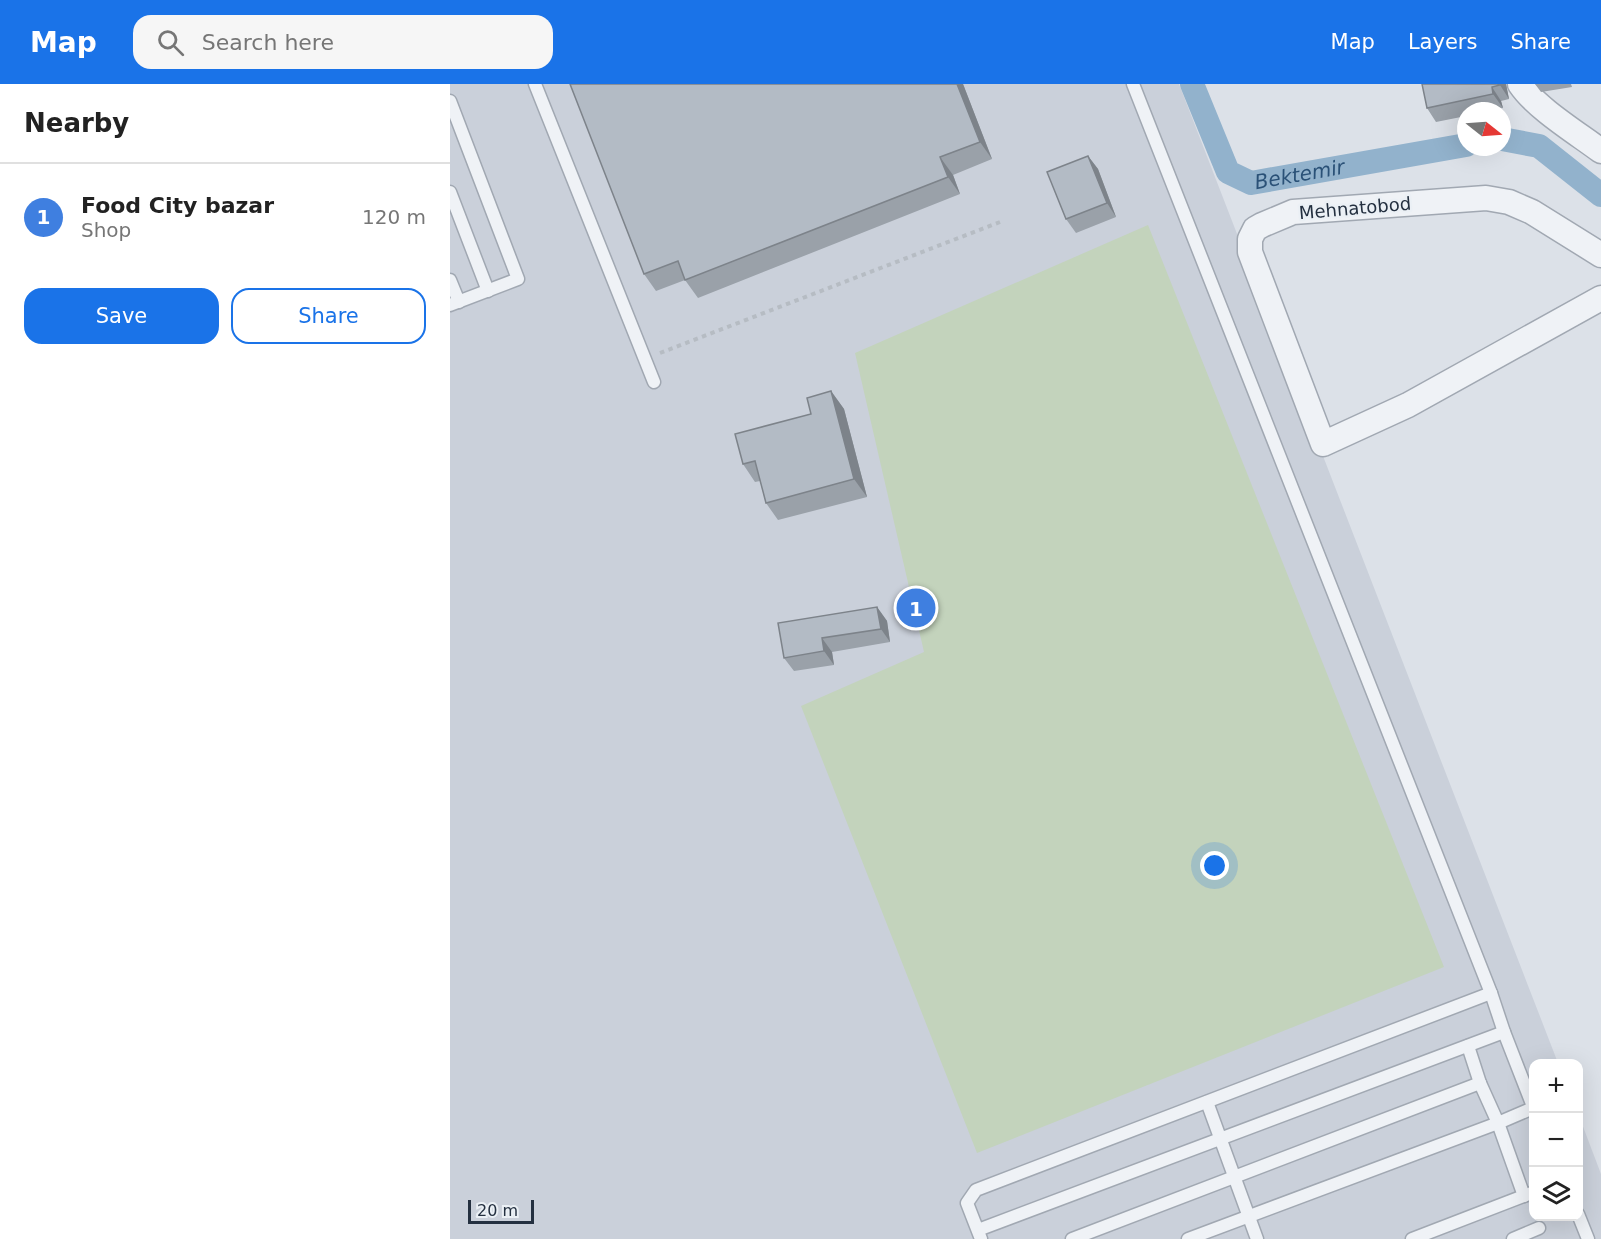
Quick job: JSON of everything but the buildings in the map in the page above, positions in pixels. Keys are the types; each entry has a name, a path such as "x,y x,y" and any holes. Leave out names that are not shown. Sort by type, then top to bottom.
{"street":[{"path":"1520,84 1537,103 1601,151"},
{"name":"Mehnatobod","path":"1601,255 1532,212 1509,202 1486,198 1293,212 1262,225 1255,230 1250,239 1250,252 1323,444 1408,405 1601,298"}],"lane":[{"path":"535,84 654,382"},
{"path":"1133,84 1491,993 1529,1098"},
{"path":"450,101 518,279 454,304 450,280"},
{"path":"450,192 488,291"},
{"path":"1491,993 976,1190 967,1203 979,1235 1220,1139 1504,1032"},
{"path":"1412,1239 1529,1194 1480,1083 1468,1046"},
{"path":"1072,1239 1480,1083"},
{"path":"1207,1101 1257,1239"},
{"path":"1188,1239 1529,1110"},
{"path":"1581,1221 1588,1239"},
{"path":"1513,1239 1539,1228"}],"path":[{"path":"644,359 1000,222"}],"shaded area":[{"path":"450,84 1179,84 1556,1059 1529,1059 1529,1221 1583,1221 1583,1127 1601,1174 1601,1239 450,1239"}],"green space":[{"path":"1148,225 1444,967 977,1153 801,706 924,652 855,353"}],"waterway":[{"name":"Bektemir","path":"1192,84 1228,172 1251,183 1457,147"},
{"name":"Bektemir","path":"1511,141 1539,146 1601,195"}],"place":[{"name":"Food City bazar","path":"916,608"}]}
